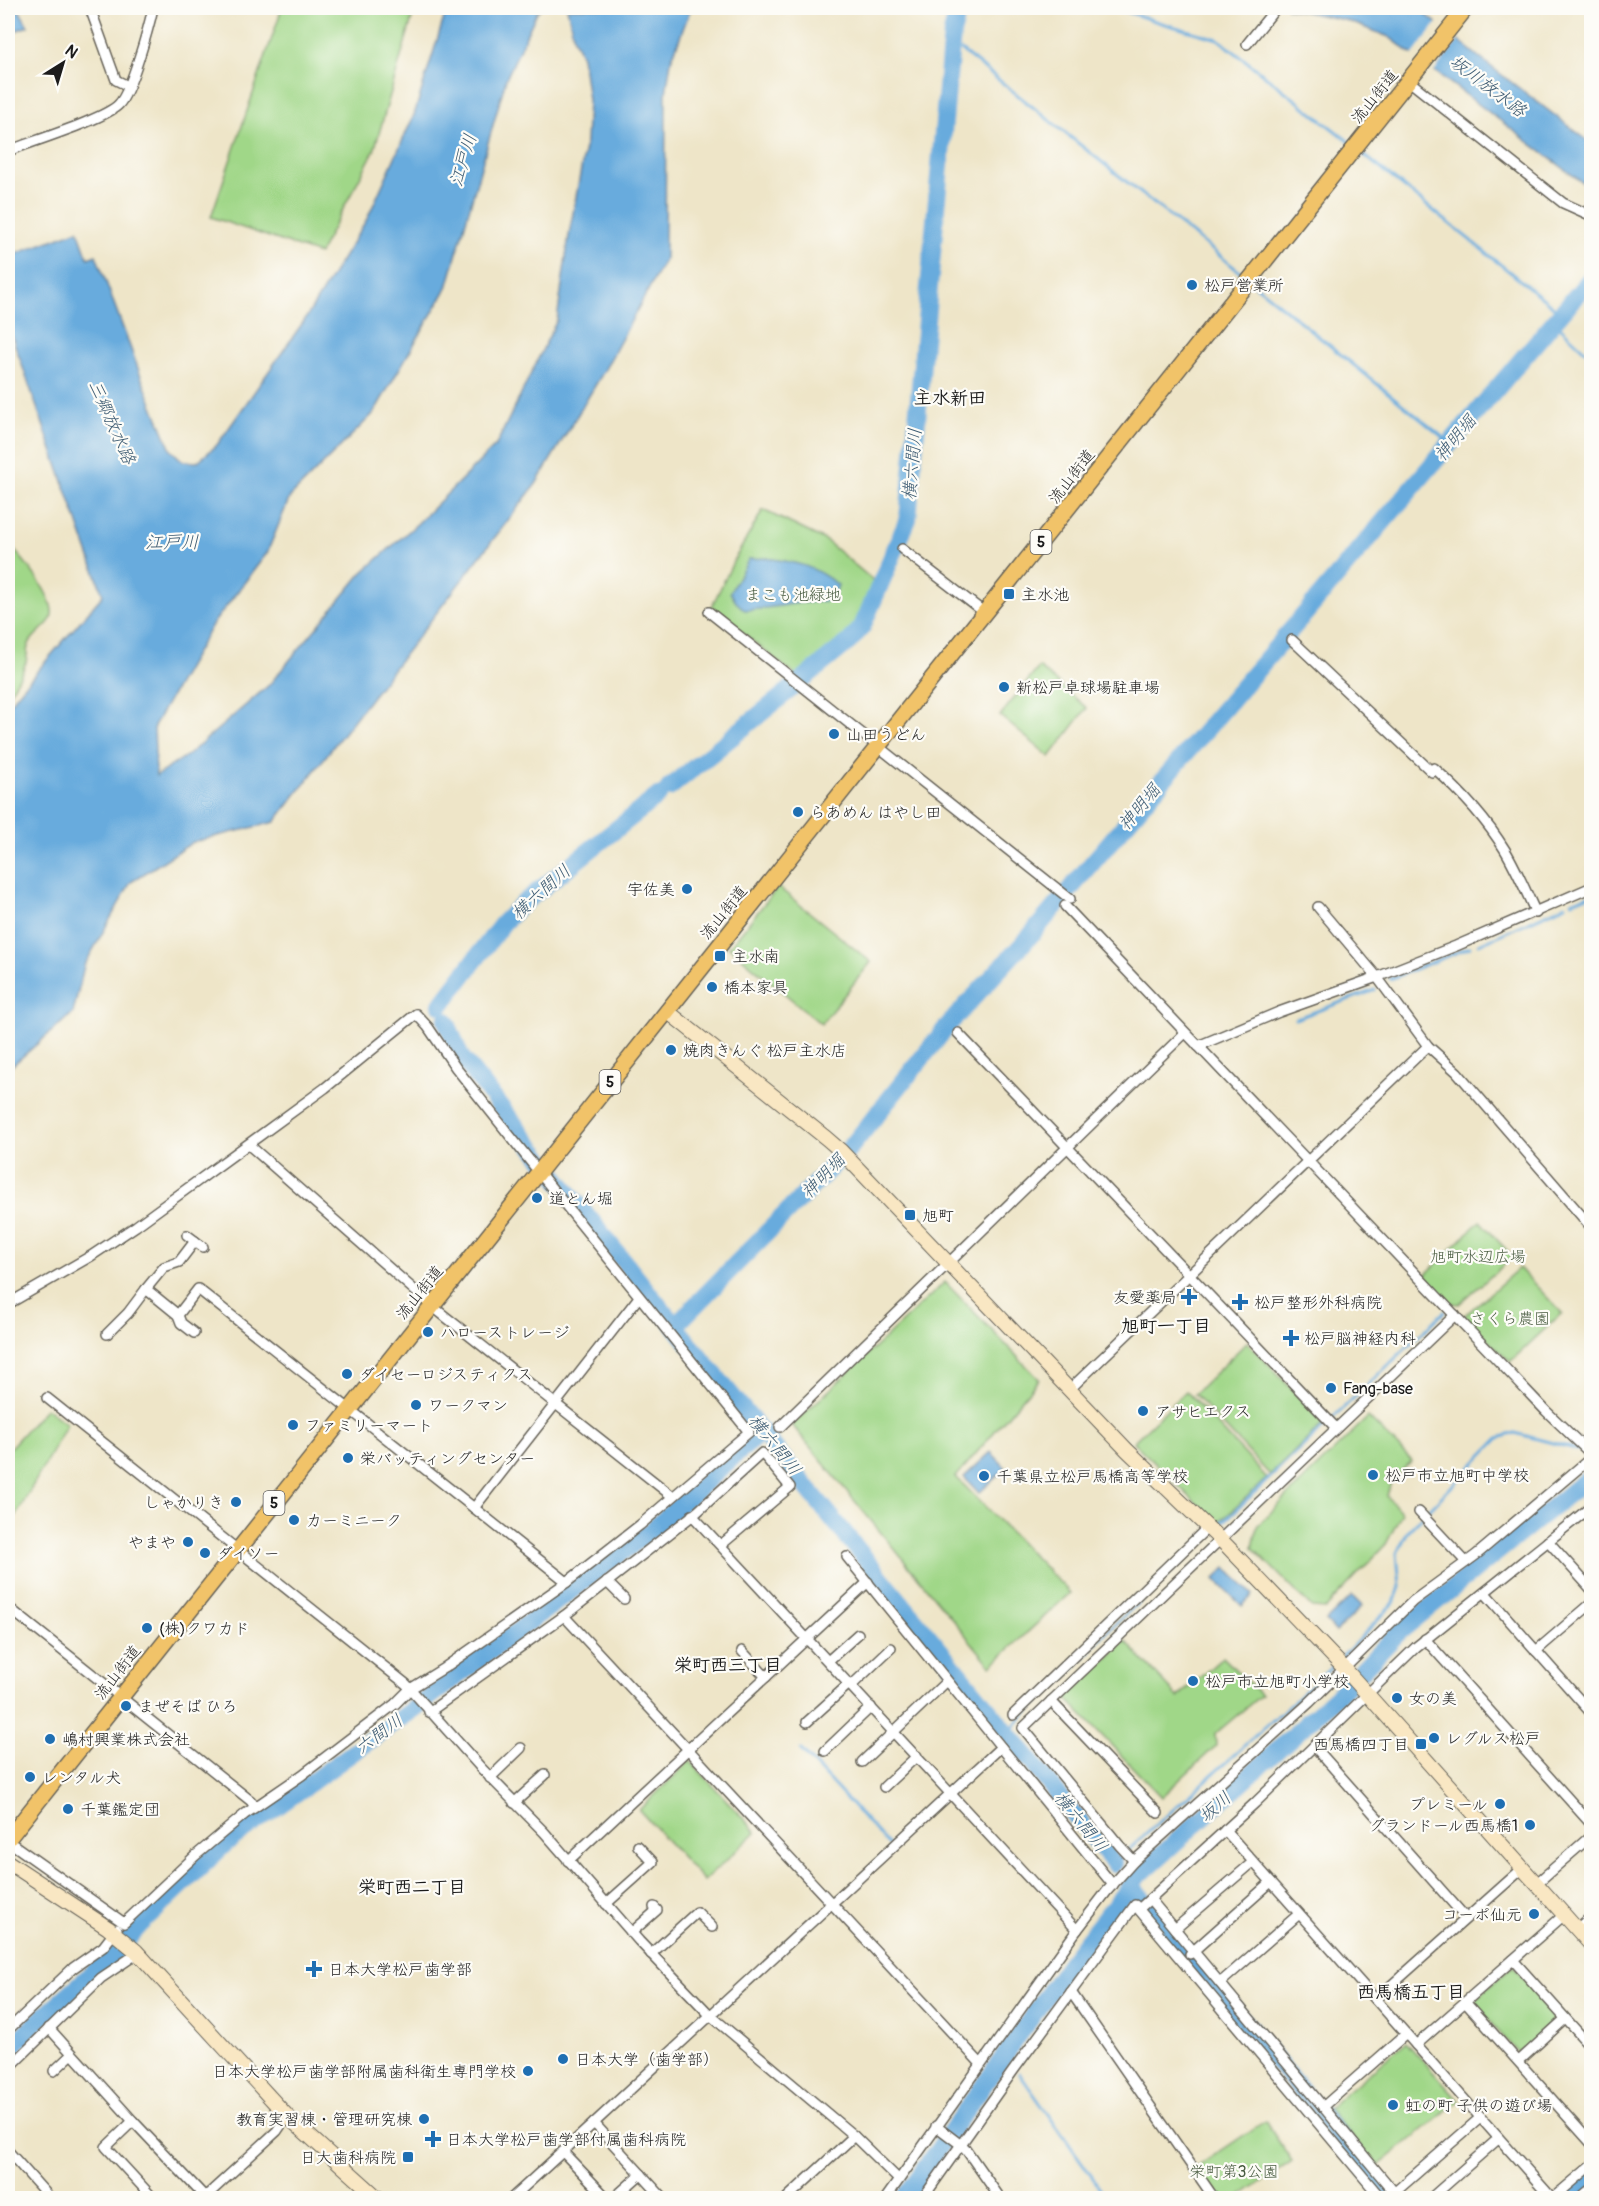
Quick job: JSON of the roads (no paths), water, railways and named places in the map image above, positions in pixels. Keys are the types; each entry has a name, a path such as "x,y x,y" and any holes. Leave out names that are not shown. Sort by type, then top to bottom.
{"main road":[{"name":"流山街道","path":"8,1840 349,1408 1412,77 1460,12"}],"street":[{"path":"90,8 116,80 128,86"},
{"path":"8,151 111,111 121,102 153,8"},
{"path":"1247,44 1276,8"},
{"path":"1412,77 1563,203 1592,216"},
{"path":"902,549 985,613"},
{"path":"709,612 1059,889 1067,902 1185,1033 1546,1411 1590,1454 1466,1562 1420,1595 1309,1703 1131,1864 1077,1930 886,2199"},
{"path":"1292,640 1433,770 1455,787 1505,850 1536,913"},
{"path":"1198,1046 1279,1012 1377,977 1536,913 1592,887"},
{"path":"1318,907 1377,977 1428,1046 1457,1072 1592,1228"},
{"path":"667,1011 826,1138 845,1156 1069,1390 1149,1472 1220,1539 1365,1690 1592,1946"},
{"path":"8,1304 91,1256 136,1226 325,1088 416,1014 428,1027 456,1068 749,1432 685,1488 672,1496 640,1525 567,1582 410,1689 364,1728 219,1835 124,1923 103,1947 73,1968 8,2030"},
{"path":"958,1033 1336,1428"},
{"path":"780,1427 1185,1033"},
{"path":"1069,1390 1428,1046"},
{"path":"249,1145 432,1305 672,1496"},
{"path":"107,1334 128,1313 164,1267 179,1262 191,1238 203,1247"},
{"path":"178,1315 198,1288 567,1582"},
{"path":"146,1289 178,1315 188,1332"},
{"path":"474,1508 639,1297"},
{"path":"1131,1864 1124,1849 1023,1728 1455,1315"},
{"path":"47,1398 410,1689 568,1860 631,1933 710,2015 854,2136 898,2180"},
{"path":"429,1712 564,1616 692,1515 762,1453 790,1487 721,1545"},
{"path":"1141,1907 1314,1746 1365,1690 1425,1639 1592,1506"},
{"path":"1419,1512 1466,1562"},
{"path":"692,1515 1077,1930"},
{"path":"1013,1714 1207,1528"},
{"path":"1548,1541 1592,1590"},
{"path":"847,1557 1115,1883"},
{"path":"607,1582 624,1599"},
{"path":"568,1860 868,1582"},
{"path":"1485,1593 1592,1714"},
{"path":"1536,1651 1592,1603"},
{"path":"8,1607 121,1696 255,1807"},
{"path":"564,1616 981,2064"},
{"path":"828,1661 858,1634"},
{"path":"1425,1639 1592,1826"},
{"path":"1088,1643 1099,1655"},
{"path":"807,1722 891,1648"},
{"path":"742,1651 766,1677"},
{"path":"862,1762 947,1681"},
{"path":"1583,1704 1592,1697"},
{"path":"1051,1701 1158,1813"},
{"path":"825,1751 871,1707"},
{"path":"1314,1746 1466,1918"},
{"path":"512,2199 1001,1747"},
{"path":"490,1778 521,1748"},
{"path":"884,1787 917,1756"},
{"path":"514,1803 544,1775"},
{"path":"1225,1830 1553,2199 1592,2165"},
{"path":"1537,1883 1592,1834"},
{"path":"8,1840 117,1930 286,2116 378,2199"},
{"path":"606,1904 653,1862 638,1846"},
{"path":"8,1862 117,1930"},
{"path":"1175,1929 1253,1862"},
{"path":"1376,1999 1522,1868"},
{"path":"1183,1960 1271,1882"},
{"path":"1150,1899 1397,2196 1480,2118"},
{"path":"923,2199 959,2143 1135,1905 1141,1907 1381,2199"},
{"path":"631,1933 657,1910 654,1907"},
{"path":"651,1954 697,1912 712,1927"},
{"path":"1220,1983 1299,1914"},
{"path":"1416,2045 1564,1915"},
{"path":"1576,1929 1592,1916"},
{"path":"8,2069 102,1978 136,1951"},
{"path":"1513,1960 1592,2048"},
{"path":"1071,1992 1214,2199"},
{"path":"1465,2002 1592,2144"},
{"path":"1519,2061 1565,2019"},
{"path":"49,2028 205,2198 277,2131 286,2116"},
{"path":"1323,2107 1406,2034"},
{"path":"54,2071 72,2054"},
{"path":"133,2121 106,2147 153,2199"},
{"path":"594,2123 663,2199"},
{"path":"938,2127 959,2143 1000,2199"},
{"path":"787,2199 854,2136"},
{"path":"1431,2199 1498,2139"},
{"path":"8,2151 50,2199"},
{"path":"562,2152 607,2199"},
{"path":"614,2199 641,2174"},
{"path":"1580,2199 1592,2188"}],"water":[{"path":"8,8 18,8 28,26 10,33"},
{"name":"江戸川","path":"447,8 541,8 537,12 506,79 447,288 373,414 290,497 267,553 212,625 154,726 156,776 189,754 269,685 362,573 418,523 496,445 557,320 569,235 586,142 588,100 582,57 574,39 567,8 691,8 671,61 666,93 665,259 604,371 536,484 275,822 193,842 131,882 84,966 73,1013 8,1069 8,705 103,595 8,325 8,257 78,230 88,258 96,255 171,450 183,461 197,462 217,445 304,321 367,219 414,115"},
{"name":"坂川放水路","path":"1286,8 1418,8 1591,143 1591,189 1389,37 1345,20"},
{"path":"766,558 796,563 821,573 838,585 833,599 745,610 730,592 749,559"},
{"path":"991,1452 1006,1468 979,1493 964,1477"},
{"path":"1226,1568 1253,1595 1242,1606 1215,1579"},
{"path":"1352,1596 1362,1606 1336,1632 1326,1621"}],"waterway":[{"name":"横六間川","path":"669,788 850,641 862,627 908,519 952,33 959,8"},
{"path":"1116,8 1218,39 1352,144"},
{"path":"961,50 1240,272"},
{"path":"1359,151 1561,313"},
{"name":"神明堀","path":"675,1326 850,1148 950,1023 1030,936 1592,277"},
{"path":"1255,285 1450,443"},
{"path":"1561,328 1592,357"},
{"name":"横六間川","path":"441,1005 503,923 522,904 658,796"},
{"path":"1572,902 1592,894"},
{"path":"1479,944 1566,905"},
{"path":"1390,979 1470,947"},
{"path":"1295,1019 1375,990"},
{"name":"横六間川","path":"446,1021 461,1057 675,1326 1114,1863"},
{"path":"1215,1530 1444,1312"},
{"name":"六間川","path":"8,2051 115,1953 140,1925 226,1843 411,1711 653,1529 762,1431"},
{"path":"1341,1658 1394,1603 1400,1587 1397,1553 1408,1531 1499,1438 1515,1433 1579,1450 1592,1444"},
{"name":"坂川","path":"904,2198 1071,1961 1137,1877 1337,1696 1399,1632 1592,1475"},
{"path":"1008,1733 1107,1632 1210,1535"},
{"path":"1114,1863 1334,1665"},
{"path":"801,1750 889,1845"},
{"path":"1131,1885 1390,2198"},
{"path":"1019,2073 1107,2198"},
{"path":"1568,2198 1592,2177"}],"place":[{"name":"松戸営業所","path":"1192,285"},
{"name":"主水池","path":"1009,594"},
{"name":"新松戸卓球場駐車場","path":"1004,687"},
{"name":"山田うどん","path":"834,734"},
{"name":"らあめん はやし田","path":"798,812"},
{"name":"宇佐美","path":"687,889"},
{"name":"主水南","path":"720,956"},
{"name":"橋本家具","path":"712,987"},
{"name":"焼肉きんぐ 松戸主水店","path":"671,1050"},
{"name":"道とん堀","path":"537,1198"},
{"name":"旭町","path":"910,1215"},
{"name":"友愛薬局","path":"1189,1297"},
{"name":"松戸整形外科病院","path":"1240,1302"},
{"name":"ハローストレージ","path":"428,1332"},
{"name":"松戸脳神経内科","path":"1291,1338"},
{"name":"ダイセーロジスティクス","path":"347,1374"},
{"name":"Fang-base","path":"1331,1388"},
{"name":"ワークマン","path":"416,1405"},
{"name":"アサヒエクス","path":"1143,1411"},
{"name":"ファミリーマート","path":"293,1425"},
{"name":"栄バッティングセンター","path":"348,1458"},
{"name":"松戸市立旭町中学校","path":"1373,1475"},
{"name":"千葉県立松戸馬橋高等学校","path":"984,1476"},
{"name":"しゃかりき","path":"236,1502"},
{"name":"カーミニーク","path":"294,1520"},
{"name":"やまや","path":"188,1542"},
{"name":"ダイソー","path":"205,1553"},
{"name":"(株)クワカド","path":"147,1628"},
{"name":"松戸市立旭町小学校","path":"1193,1681"},
{"name":"女の美","path":"1397,1698"},
{"name":"まぜそば ひろ","path":"126,1706"},
{"name":"レグルス松戸","path":"1434,1738"},
{"name":"嶋村興業株式会社","path":"50,1739"},
{"name":"西馬橋四丁目","path":"1421,1744"},
{"name":"レンタル犬","path":"30,1777"},
{"name":"プレミール","path":"1500,1804"},
{"name":"千葉鑑定団","path":"68,1809"},
{"name":"グランドール西馬橋1","path":"1530,1825"},
{"name":"コーポ仙元","path":"1534,1914"},
{"name":"日本大学松戸歯学部","path":"314,1969"},
{"name":"日本大学（歯学部）","path":"563,2059"},
{"name":"日本大学松戸歯学部附属歯科衛生専門学校","path":"528,2071"},
{"name":"虹の町 子供の遊び場","path":"1393,2105"},
{"name":"教育実習棟・管理研究棟","path":"424,2119"},
{"name":"日本大学松戸歯学部付属歯科病院","path":"433,2139"},
{"name":"日大歯科病院","path":"408,2157"}],"district":[{"name":"主水新田","path":"950,398"},
{"name":"旭町一丁目","path":"1166,1326"},
{"name":"栄町西三丁目","path":"728,1665"},
{"name":"栄町西二丁目","path":"412,1887"},
{"name":"西馬橋五丁目","path":"1411,1992"}],"water label":[{"name":"三郷放水路","path":"112,422"}],"park label":[{"name":"まこも池緑地","path":"793,594"},
{"name":"旭町水辺広場","path":"1478,1256"},
{"name":"さくら農園","path":"1510,1318"},
{"name":"栄町第3公園","path":"1234,2171"}]}
